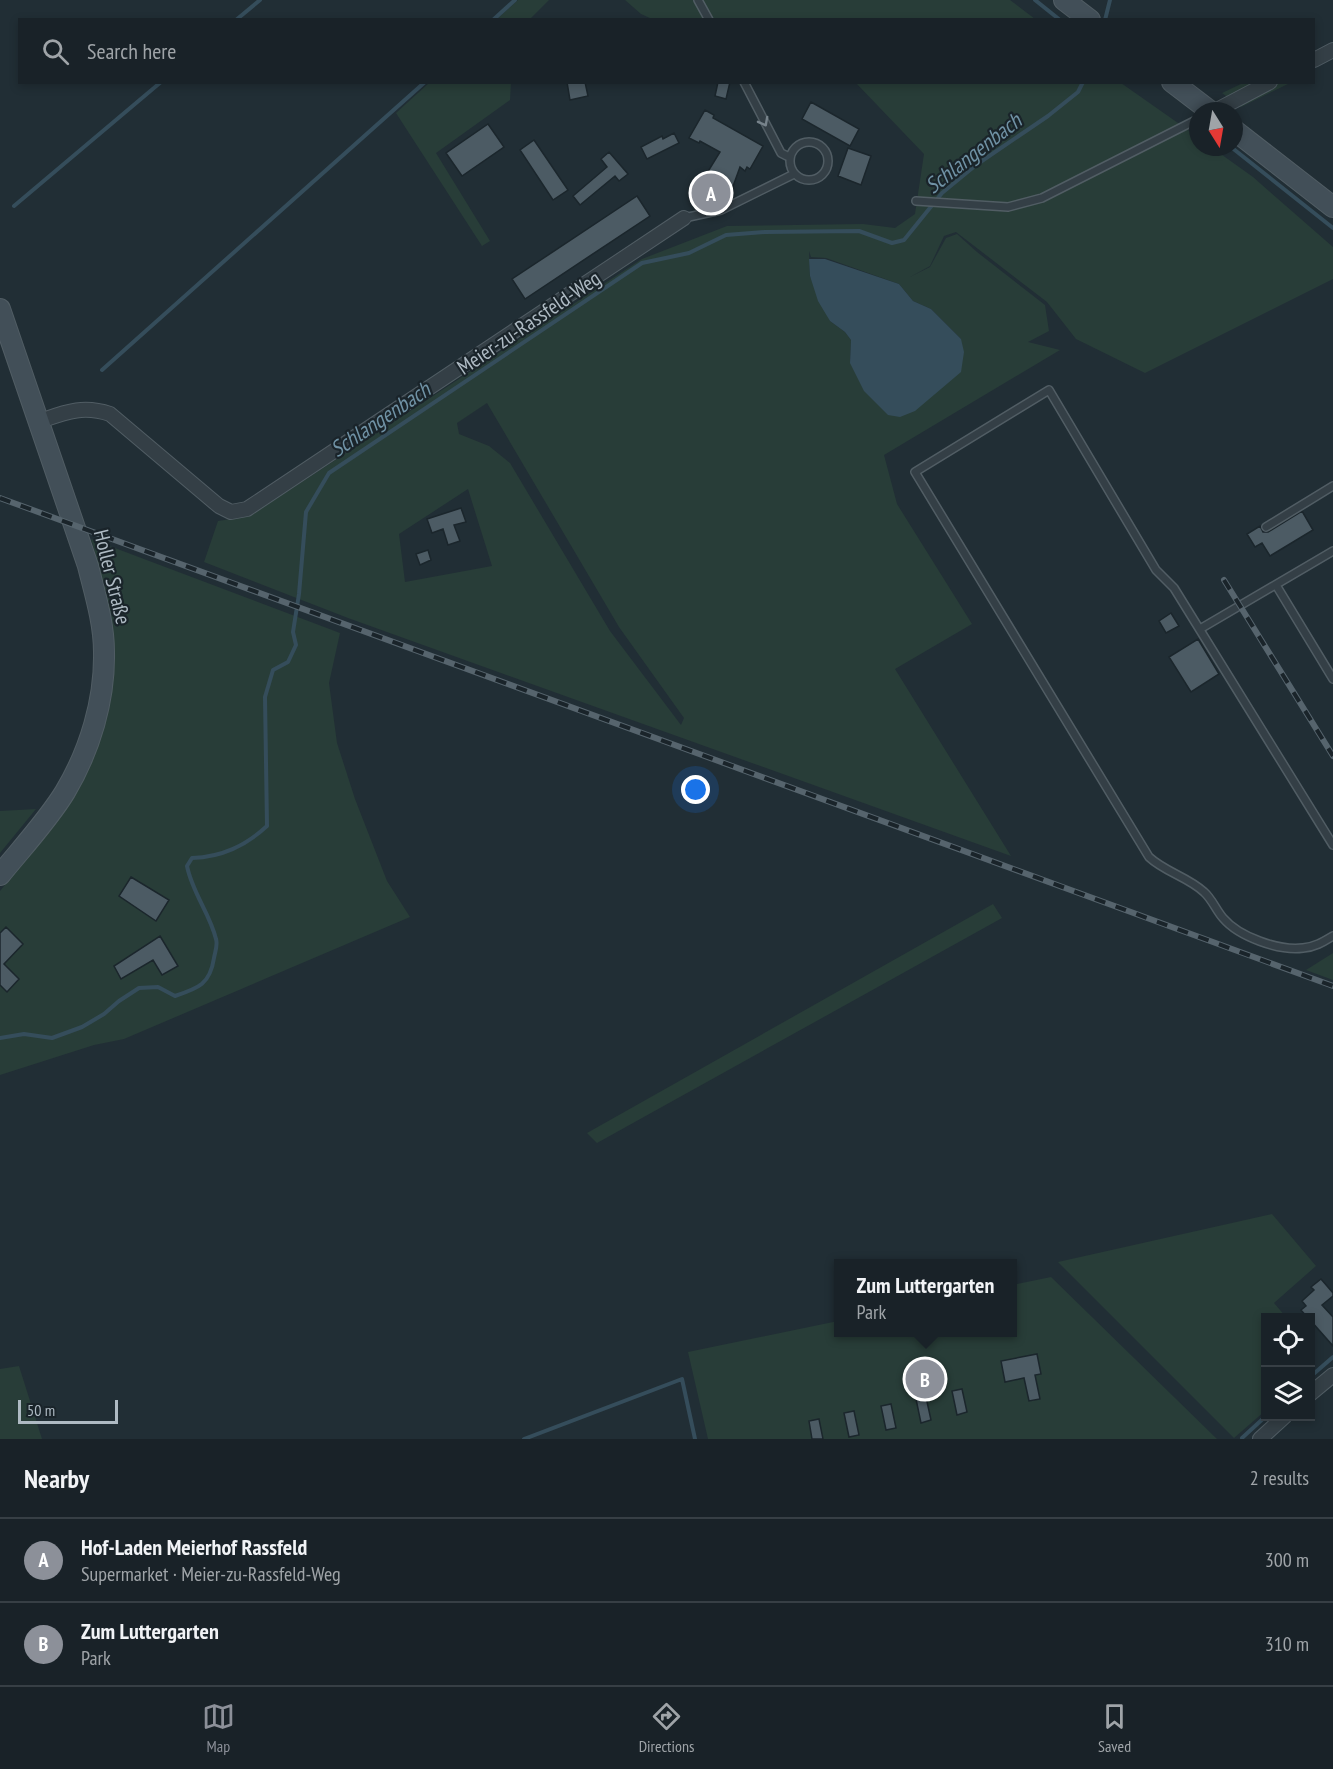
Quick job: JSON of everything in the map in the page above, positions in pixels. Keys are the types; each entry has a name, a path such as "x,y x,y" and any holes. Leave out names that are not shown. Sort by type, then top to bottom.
{"street":[{"path":"1064,0 1088,18"},
{"path":"1315,59 1333,50"},
{"path":"1175,84 1198,102"},
{"path":"1232,102 1266,84"},
{"path":"1243,137 1333,207"},
{"name":"Meier-zu-Rassfeld-Weg","path":"39,421 79,409 94,409 110,414 219,506 231,512 247,509 684,219"},
{"name":"Holler Straße","path":"0,309 94,587 104,650 100,701 91,732 75,772 64,793 0,875"},
{"path":"1315,1391 1333,1375"},
{"path":"1260,1439 1280,1421"}],"lane":[{"path":"698,0 708,18"},
{"path":"745,84 781,153 789,157"},
{"path":"916,201 1008,207 1042,198 1189,124"},
{"path":"804,142 817,143 826,152 828,165 822,176 813,180 803,180 794,174 789,157 793,149 804,142"},
{"path":"684,219 721,210 794,174"},
{"path":"1333,845 1174,588 1156,570 1049,390 915,472 1149,857 1158,866 1198,887 1206,894 1224,920 1257,941 1277,947 1303,948 1320,944 1333,936"},
{"path":"1266,527 1333,486"},
{"path":"1200,629 1333,551"},
{"path":"1276,585 1333,679"}],"green space":[{"path":"518,0 549,0 531,18 498,18"},
{"path":"625,0 1010,0 1034,18 650,18 641,14"},
{"path":"428,84 511,84 510,100 436,153 490,241 482,246 396,113"},
{"path":"857,84 1122,84 1189,131 1189,156 1224,156 1253,177 1333,247 1333,279 1145,373 1076,339 1047,302 956,232 944,236 930,266 910,277 930,267 946,238 957,234 1045,305 1049,331 1028,342 1060,350 884,455 897,504 972,624 895,669 1011,856 348,618 204,562 218,521 250,516 642,259 727,226 863,224 895,228 915,214 924,154","holes":["809,251 811,257 826,258 899,284 913,301 931,309 961,339 850,363 851,340 845,332 830,321 810,276","487,403 619,627 684,718 681,725 610,631 510,463 489,446 459,434 457,423","468,489 492,566 405,582 399,534"]},
{"path":"1241,84 1288,84 1243,106 1243,102 1234,102 1222,93"},
{"path":"91,539 340,633 329,683 337,743 355,799 387,881 410,917 124,1039 94,1045 0,1075 0,891 68,804 89,767 101,734 113,650 107,597"},
{"path":"36,809 0,853 0,811"},
{"path":"993,904 1002,918 597,1143 587,1133"},
{"path":"1333,953 1333,980 1306,970"},
{"path":"1272,1214 1316,1266 1274,1303 1283,1313 1261,1313 1261,1414 1234,1438 1058,1262"},
{"path":"1051,1277 1217,1439 708,1439 688,1352 834,1322 834,1337 1017,1337 1017,1284"},
{"path":"19,1366 42,1439 0,1439 0,1369"}],"water":[{"path":"809,259 825,259 899,284 913,301 931,309 961,339 964,352 961,372 915,411 900,417 888,415 864,391 850,363 851,340 845,332 830,321 818,301 810,276"}],"building":[{"path":"567,84 585,84 588,96 570,100"},
{"path":"718,84 730,84 726,99 715,96"},
{"path":"811,102 859,129 850,146 802,119"},
{"path":"705,110 714,115 713,118 763,146 750,169 747,167 745,171 740,167 728,200 723,203 719,201 718,205 712,206 698,201 707,173 720,152 689,138"},
{"path":"488,124 504,147 462,176 446,153"},
{"path":"674,133 679,143 647,159 641,147 662,136 663,139"},
{"path":"534,140 568,190 553,200 520,150"},
{"path":"848,148 871,156 861,185 838,176"},
{"path":"609,152 628,174 619,181 615,176 580,205 573,196 607,167 601,159"},
{"path":"637,196 650,216 525,299 512,279"},
{"path":"461,508 466,522 454,525 460,541 448,545 443,529 432,533 427,519"},
{"path":"1302,511 1313,530 1270,556 1262,543 1255,547 1247,534 1260,526 1263,532 1268,532"},
{"path":"428,550 431,560 420,565 416,554"},
{"path":"1171,613 1179,626 1166,633 1159,621"},
{"path":"1198,639 1219,674 1191,692 1169,657"},
{"path":"131,877 169,900 156,921 119,896"},
{"path":"6,927 23,944 4,964 19,979 7,992 0,985 0,933"},
{"path":"160,936 178,966 162,975 153,960 121,979 114,966"},
{"path":"1321,1279 1333,1293 1333,1296 1322,1305 1333,1317 1333,1346 1315,1326 1315,1313 1304,1313 1301,1310 1306,1306 1302,1301 1314,1290 1311,1287"},
{"path":"1037,1354 1041,1374 1035,1375 1040,1399 1029,1401 1024,1378 1005,1382 1001,1361"},
{"path":"962,1389 967,1412 957,1415 952,1391"},
{"path":"926,1397 931,1420 921,1423 916,1399"},
{"path":"891,1404 896,1428 886,1430 881,1406"},
{"path":"854,1411 859,1435 849,1437 844,1413"},
{"path":"819,1419 823,1439 812,1439 809,1421"}],"waterway":[{"path":"238,18 260,0"},
{"path":"495,18 515,0"},
{"path":"1035,0 1058,18"},
{"name":"Schlangenbach","path":"1106,18 1110,0"},
{"path":"14,206 159,84"},
{"path":"102,370 423,84"},
{"name":"Schlangenbach","path":"0,1038 24,1034 52,1038 82,1027 139,988 158,987 175,996 202,984 210,974 217,941 189,876 187,866 192,858 223,853 242,845 267,826 265,697 273,670 288,662 296,645 293,632 299,594 306,512 329,473 642,263 689,253 726,235 765,232 859,231 892,243 904,240 942,193 976,165 1048,116 1078,92 1082,84"},
{"path":"1242,156 1333,228"},
{"path":"1315,1373 1333,1357"},
{"path":"524,1439 682,1379 695,1439"},
{"path":"1242,1438 1261,1421"}],"railway":[{"path":"0,498 1333,986"},
{"path":"1224,580 1333,756"}],"place":[{"name":"Hof-Laden Meierhof Rassfeld","path":"711,193"},
{"name":"Zum Luttergarten","path":"925,1379"}]}
